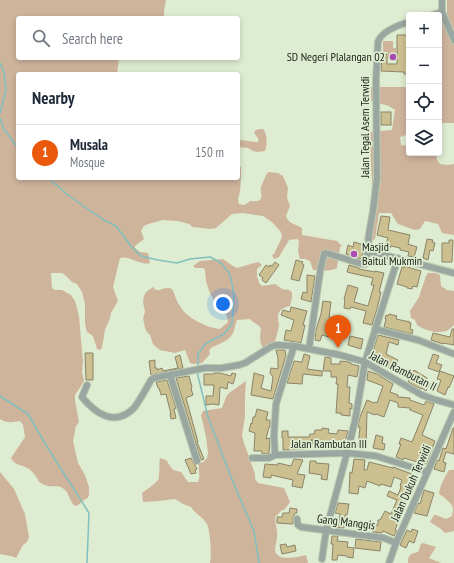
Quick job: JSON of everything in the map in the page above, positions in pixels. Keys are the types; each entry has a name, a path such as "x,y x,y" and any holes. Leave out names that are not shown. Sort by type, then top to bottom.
{"street":[{"path":"442,0 442,12 454,40"},
{"name":"Jalan Tegal Asem Terwidi","path":"368,251 377,178 376,80 378,42 382,35 397,26 406,23"},
{"path":"309,349 324,254 365,264 368,251 454,273"},
{"path":"322,559 326,531 355,421 365,362 398,258"},
{"path":"375,329 418,340 454,354"},
{"name":"Jalan Rambutan II","path":"170,375 189,370 222,368 239,365 245,363 272,346 294,346 340,355 365,362 422,394 454,405"},
{"path":"275,455 274,428 276,404 294,346"},
{"path":"87,385 82,397 95,411 106,416 119,417 134,409 151,380 170,375 197,461"},
{"name":"Jalan Dukuh Terwidi","path":"389,563 396,543 454,412"},
{"name":"Jalan Rambutan III","path":"252,458 269,458 275,455 347,453 376,456 428,472"},
{"name":"Gang Manggis","path":"297,519 298,524 301,527 384,538 396,543"}],"shaded area":[{"path":"0,0 166,0 164,16 16,16 16,60 119,60 117,72 16,72 16,180 240,180 240,167 241,167 240,188 238,201 239,204 244,205 250,201 260,200 261,187 268,172 278,173 283,176 288,188 287,198 290,206 286,216 288,221 302,228 302,235 337,241 342,246 340,247 337,268 328,270 313,270 310,261 300,259 298,251 299,241 297,239 289,240 279,257 274,259 272,255 274,254 282,237 281,232 272,222 263,216 243,213 232,214 216,228 210,229 193,227 189,224 178,221 163,220 148,224 144,226 141,231 144,239 135,246 135,248 140,252 148,253 150,263 146,264 124,257 120,258 113,287 118,301 111,313 105,330 102,348 100,350 97,349 93,336 87,332 85,323 85,304 82,292 77,284 72,282 62,273 51,273 52,288 55,290 62,290 71,295 75,301 79,316 83,362 82,373 84,380 75,395 79,422 76,426 73,441 78,463 85,475 89,487 88,498 75,506 64,489 60,487 48,486 39,482 29,469 13,461 11,458 25,437 23,425 20,421 7,422 0,419"},
{"path":"447,0 454,0 454,123 442,123 442,16 447,13"},
{"path":"383,41 393,41 393,48 396,48 396,59 388,59 388,52 383,52"},
{"path":"371,87 406,87 406,135 400,137 401,145 406,146 406,156 436,156 440,164 454,164 454,235 442,233 438,224 425,221 420,229 415,230 398,224 391,213 379,213 375,239 364,240 371,205 372,180 369,132 392,130 395,110 389,106 371,101"},
{"path":"263,129 265,131 267,143 265,151 257,152 248,148 240,147 240,140 258,142 254,132 256,130"},
{"path":"223,259 237,268 258,262 262,265 257,269 257,277 262,286 275,284 282,289 292,292 290,306 283,308 278,314 279,325 275,341 263,348 260,341 261,328 250,319 237,320 231,336 224,342 211,348 209,351 210,354 202,363 190,363 185,350 175,353 160,350 153,344 150,335 145,328 143,318 145,312 143,302 146,292 153,287 157,290 167,288 172,289 179,304 187,315 210,327 220,329 228,322 227,316 216,304 209,291 205,270 203,268 195,268 193,266 200,261"},
{"path":"428,273 440,275 441,286 447,290 454,291 454,325 446,331 435,332 427,330 417,325 415,320 411,318 410,311 419,297"},
{"path":"246,381 245,417 242,435 255,474 255,479 258,483 284,488 290,502 284,510 282,510 275,517 277,534 276,554 288,558 306,555 308,563 210,563 211,549 207,524 191,507 175,499 143,502 142,493 155,484 159,479 160,458 166,460 173,470 181,472 188,482 198,482 199,464 207,458 208,453 201,415 203,411 222,408 229,393"},
{"path":"449,470 454,470 454,531 445,533 430,522 434,515 446,519 452,516 453,507 439,494"},
{"path":"0,472 14,489 25,514 29,537 16,558 0,554"},
{"path":"423,543 436,547 429,558 441,563 408,563 408,558 410,555 418,552 421,544"}],"building":[{"path":"397,35 406,35 406,74 404,74 404,72 381,71 382,54 387,54 387,64 397,64"},
{"path":"381,112 391,112 391,125 381,125"},
{"path":"381,216 390,217 388,230 410,235 408,244 417,247 414,257 408,256 409,252 400,250 400,248 391,246 390,248 385,246 388,238 377,235"},
{"path":"427,239 433,240 432,242 435,243 433,251 430,250 428,260 423,258"},
{"path":"449,240 453,240 452,262 442,262 442,243 449,243"},
{"name":"Masjid Baitul Mukmin","path":"354,242 364,245 361,259 346,254 348,245 353,247"},
{"path":"296,260 303,262 302,264 304,265 299,281 291,279"},
{"path":"275,262 279,265 266,283 259,275 266,265 269,267 270,265 272,266"},
{"path":"349,265 359,269 384,273 379,292 381,292 372,325 363,323 366,311 351,307 350,309 344,308 344,299 348,285 358,288 354,302 368,306 374,285 371,285 373,278 347,272"},
{"path":"404,266 421,271 417,287 413,286 412,289 397,284 402,267 404,268"},
{"path":"307,275 315,276 311,302 301,299 303,292 307,293"},
{"path":"323,301 331,302 329,317 336,319 334,326 346,329 345,334 330,331 329,337 322,335 320,341 315,340"},
{"path":"291,307 307,311 303,325 305,325 301,343 284,340 286,330 291,331 294,320 281,315 283,310 290,312"},
{"path":"389,314 397,316 396,319 410,322 410,329 413,330 412,334 384,327 386,315 388,316"},
{"path":"452,329 454,329 454,345 443,344 431,340 433,333 450,337"},
{"path":"378,335 399,340 398,345 389,342 386,354 398,360 393,370 388,368 389,365 370,360"},
{"path":"350,336 363,339 361,349 348,345"},
{"path":"276,350 285,350 286,355 273,399 251,395 254,373 264,376 261,388 271,391 273,377 270,373 271,368 278,369"},
{"path":"85,353 93,353 93,380 86,380"},
{"path":"304,354 310,356 307,369 322,371 322,376 303,374 302,384 287,383 294,361 302,362"},
{"path":"433,354 439,356 436,363 442,365 439,372 428,368"},
{"path":"180,355 183,368 151,375 149,361 155,360 155,368 157,368 157,370 162,368 163,371 178,368 175,357"},
{"path":"325,357 331,358 331,364 340,364 340,361 349,362 359,366 357,377 348,375 347,387 350,387 349,403 352,404 352,409 350,408 350,416 336,413 337,377 331,377 331,371 323,371"},
{"path":"414,370 427,378 426,381 430,383 426,391 408,382"},
{"path":"368,371 377,374 393,384 390,392 398,395 398,397 410,398 410,400 424,405 426,401 434,404 422,435 435,441 426,464 404,458 403,460 396,457 401,444 399,444 401,438 412,442 423,415 410,410 410,408 398,407 398,403 390,400 384,417 367,412 366,448 358,447 360,427 358,426 360,417 367,400 377,403 383,386 367,380"},
{"path":"440,371 454,376 445,395 437,391 441,380 437,379"},
{"path":"214,373 231,376 232,373 236,374 233,384 228,382 227,389 220,387 219,405 206,405 206,396 213,396 214,385 204,385 204,374"},
{"path":"189,376 193,395 186,398 197,442 204,459 201,460 176,378"},
{"path":"167,380 176,408 174,409 176,418 171,419 166,394 161,395 156,382"},
{"path":"257,409 268,412 266,420 270,420 270,427 266,439 270,438 268,454 262,454 262,451 254,451 255,433 249,431"},
{"path":"322,428 329,429 328,433 337,434 338,430 348,431 344,446 337,445 337,447 312,445 312,439 309,447 309,444 306,444 306,449 283,450 282,431 288,431 288,437 309,437 310,434 314,434 315,430 322,430"},
{"path":"453,428 454,454 446,452 443,462 446,463 444,472 434,469 437,460 439,461 443,448 446,449"},
{"path":"376,435 383,437 382,443 385,444 384,450 373,448"},
{"path":"191,458 197,469 195,470 196,473 191,474 185,460"},
{"path":"294,459 303,460 297,474 305,475 302,488 292,486 293,480 271,475 271,478 263,477 265,464 278,465 278,463 291,466"},
{"path":"354,459 365,460 364,470 367,470 369,462 393,467 412,474 409,482 413,483 409,492 409,498 407,497 403,506 404,507 395,530 397,531 394,536 383,531 382,533 373,532 373,525 378,525 378,520 380,520 385,511 391,514 397,500 387,496 389,491 398,495 402,480 394,477 391,487 381,484 380,486 367,481 365,488 359,486 358,494 349,493 350,472 352,473"},
{"path":"310,461 329,464 327,480 321,479 322,475 309,473"},
{"path":"424,490 434,493 427,516 414,513 418,503 420,504"},
{"path":"338,503 349,504 347,515 345,515 344,528 332,527 332,525 339,525 340,514 335,513"},
{"path":"290,508 297,509 297,513 295,513 293,518 293,524 277,523 277,517 282,517 283,513 289,513"},
{"path":"412,529 418,531 414,543 409,541 406,548 400,545 407,530 411,532"},
{"path":"332,536 338,536 337,541 348,542 347,547 354,548 353,558 338,555 337,560 332,560"},
{"path":"356,539 381,542 380,551 355,548"},
{"path":"286,544 287,547 295,545 296,551 282,554 280,545"}],"waterway":[{"path":"0,63 4,72 6,90 0,113"},
{"path":"0,118 4,129 16,145"},
{"path":"50,180 68,195 102,219 116,226 131,246 141,256 177,263 190,259 210,257 221,263 229,273 234,294 232,324 224,334 205,344 198,354 198,368"},
{"path":"198,372 208,417 254,531 259,563"},
{"path":"0,396 28,414 89,513 87,563"}],"place":[{"name":"SD Negeri Plalangan 02","path":"393,57"},
{"name":"Masjid Baitul Mukmin","path":"354,254"},
{"name":"Musala","path":"338,348"}]}
